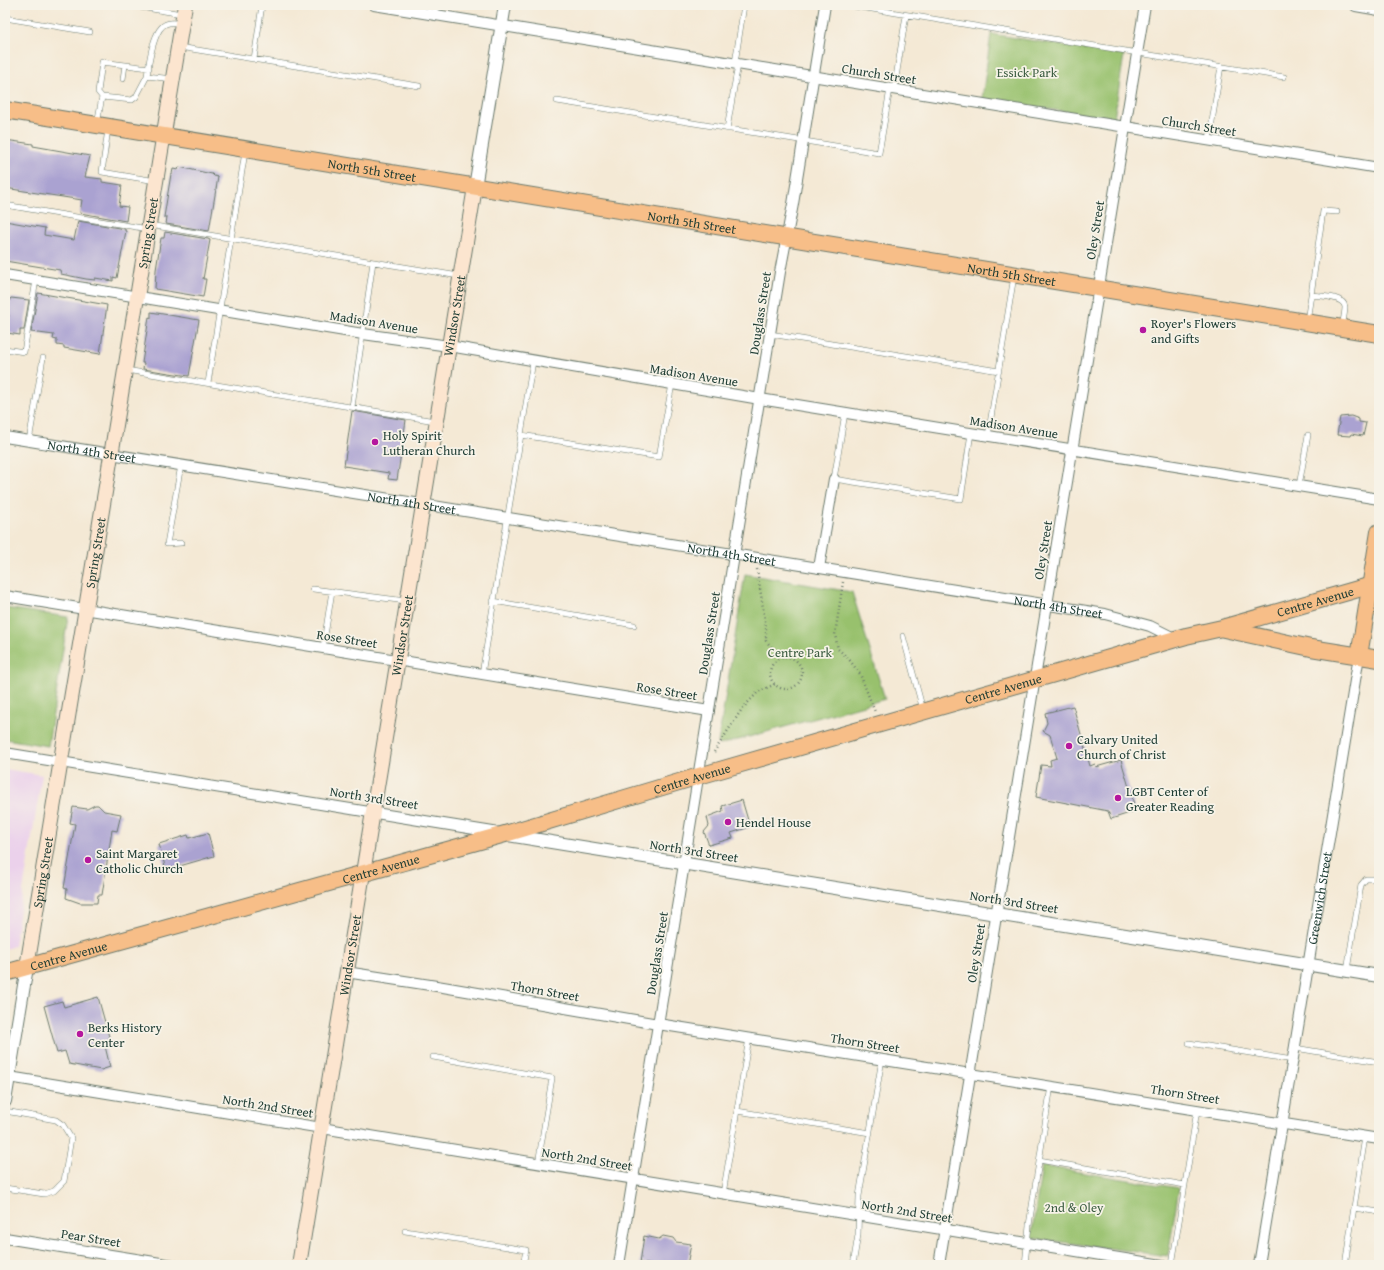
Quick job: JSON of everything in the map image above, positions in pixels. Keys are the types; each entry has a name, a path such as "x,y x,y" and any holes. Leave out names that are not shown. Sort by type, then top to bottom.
{"main road":[{"name":"Spring Street","path":"27,967 183,14"},
{"name":"North 5th Street","path":"5,110 1379,334"},
{"name":"Windsor Street","path":"299,1265 475,187"},
{"name":"Greenwich Street","path":"1359,656 1375,584 1379,532"},
{"name":"Centre Avenue","path":"5,973 505,834 924,711 1375,584"},
{"path":"1222,628 1311,648 1379,659"}],"street":[{"name":"Church Street","path":"374,5 435,10 502,26 1379,168"},
{"name":"Windsor Street","path":"475,187 505,5"},
{"name":"Douglass Street","path":"619,1265 825,5"},
{"name":"Oley Street","path":"939,1265 1145,5"},
{"path":"1356,5 1379,9"},
{"name":"Madison Avenue","path":"5,275 363,334 448,346 533,362 1379,499"},
{"name":"North 4th Street","path":"5,437 1105,614 1150,626 1176,639"},
{"path":"819,568 834,479"},
{"name":"Rose Street","path":"5,596 709,711"},
{"name":"Greenwich Street","path":"1259,1265 1359,656"},
{"name":"North 3rd Street","path":"5,753 1379,976"},
{"name":"Spring Street","path":"5,1101 27,967"},
{"name":"Thorn Street","path":"346,972 658,1024 1379,1139"},
{"name":"North 2nd Street","path":"9,1077 1162,1265"},
{"name":"Pear Street","path":"5,1238 173,1265"}],"lane":[{"path":"128,5 183,14"},
{"path":"254,59 262,5"},
{"path":"727,128 744,5"},
{"path":"848,5 1284,76"},
{"path":"102,97 120,97 132,100 136,97 147,76 154,42 160,27 183,14"},
{"path":"557,101 879,153 906,15"},
{"path":"5,18 90,32"},
{"path":"178,46 419,86"},
{"path":"148,68 102,62 98,92 102,97 102,172 156,181"},
{"path":"123,79 125,65"},
{"path":"1209,140 1221,66"},
{"path":"147,76 172,79"},
{"path":"208,383 246,149"},
{"path":"5,205 231,239 460,276"},
{"path":"1307,322 1323,211 1336,212"},
{"path":"352,407 373,262"},
{"path":"988,436 1015,275"},
{"path":"5,349 24,352 36,280"},
{"path":"1311,295 1338,299 1343,302 1345,307 1342,328"},
{"path":"770,334 999,371"},
{"path":"30,441 43,358"},
{"path":"482,674 533,362"},
{"path":"125,370 436,421"},
{"path":"521,435 659,457 672,384"},
{"path":"844,413 834,479 960,499 972,433"},
{"path":"1299,486 1308,434"},
{"path":"180,543 167,544 181,465"},
{"path":"313,588 407,601"},
{"path":"323,648 332,591"},
{"path":"494,601 634,625"},
{"path":"903,636 924,711"},
{"path":"1347,970 1362,885 1366,879 1379,879"},
{"path":"723,1194 749,1038"},
{"path":"1189,1043 1293,1060"},
{"path":"1295,1048 1379,1062"},
{"path":"434,1057 552,1078 538,1164"},
{"path":"853,1265 858,1235 859,1196 882,1059"},
{"path":"1025,1265 1029,1224 1051,1086"},
{"path":"1172,1265 1198,1109"},
{"path":"737,1110 870,1133"},
{"path":"5,1111 56,1120 63,1125 71,1138 64,1181 54,1191 44,1194 5,1188"},
{"path":"1345,1265 1365,1136"},
{"path":"1039,1160 1186,1185"},
{"path":"1354,1208 1379,1212"},
{"path":"405,1231 526,1250 523,1265"}],"path":[{"path":"756,558 766,627 766,640 776,652 799,664 802,671 801,678 796,685 789,688 781,688 775,684 771,677 771,668 777,660 785,657"},
{"path":"844,572 835,635 838,649 848,658 860,674 880,724"},
{"path":"712,756 742,709 758,692 775,684"}],"shaded area":[{"path":"5,769 42,775 14,946 5,949"}],"green space":[{"name":"Essick Park","path":"991,34 1124,55 1114,119 982,99"},
{"name":"Centre Park","path":"745,574 852,592 885,699 720,745 718,743"},
{"path":"5,608 68,617 48,746 5,739"},
{"name":"2nd & Oley","path":"1042,1166 1179,1188 1168,1256 1031,1238"}],"building":[{"path":"5,140 33,144 33,146 90,156 85,177 102,179 102,182 122,185 119,206 128,207 126,221 80,213 82,200 5,188"},
{"path":"179,167 212,174 218,177 209,231 166,224 167,217 164,217 171,174 173,169 178,170"},
{"path":"5,221 45,228 44,235 74,240 78,221 125,229 126,231 117,278 113,277 113,281 95,278 95,280 86,279 61,274 60,270 5,261"},
{"path":"165,232 210,240 203,279 206,279 203,297 155,289 156,270 161,238 164,238"},
{"path":"38,293 107,305 100,354 64,348 64,346 57,345 57,340 53,339 54,335 31,332"},
{"path":"11,298 29,300 24,330 20,330 20,335 7,333 6,329 9,315 7,314"},
{"path":"151,312 199,320 189,376 143,369 144,363 142,363"},
{"name":"Holy Spirit Lutheran Church","path":"352,411 406,420 397,480 388,479 389,473 344,466"},
{"path":"1351,416 1359,419 1359,422 1366,423 1363,436 1351,434 1350,436 1337,435 1340,417"},
{"name":"Calvary United Church of Christ","path":"1073,706 1090,766 1095,764 1096,767 1121,760 1136,811 1111,819 1108,811 1036,797 1041,765 1051,766 1050,760 1057,758 1050,735 1043,731 1047,723 1045,713"},
{"name":"Hendel House","path":"742,800 750,827 731,833 733,838 709,845 704,832 709,826 707,817 723,811 722,806"},
{"name":"Saint Margaret Catholic Church","path":"98,805 104,811 121,814 117,831 112,830 102,895 98,895 97,903 80,903 66,898 67,889 64,888 75,824 70,823 73,807 87,809"},
{"path":"208,833 214,856 166,870 159,844 188,835 189,838"},
{"name":"Berks History Center","path":"98,997 111,1044 105,1046 110,1067 101,1070 69,1064 65,1051 57,1053 44,1006 62,1001 64,1007"},
{"path":"644,1236 659,1239 663,1236 673,1238 676,1242 691,1244 687,1265 654,1265 640,1263"}],"place":[{"name":"Royer's Flowers and Gifts","path":"1143,330"},
{"name":"Holy Spirit Lutheran Church","path":"375,442"},
{"name":"Calvary United Church of Christ","path":"1069,746"},
{"name":"LGBT Center of Greater Reading","path":"1118,798"},
{"name":"Hendel House","path":"728,822"},
{"name":"Saint Margaret Catholic Church","path":"88,860"},
{"name":"Berks History Center","path":"80,1034"}]}
